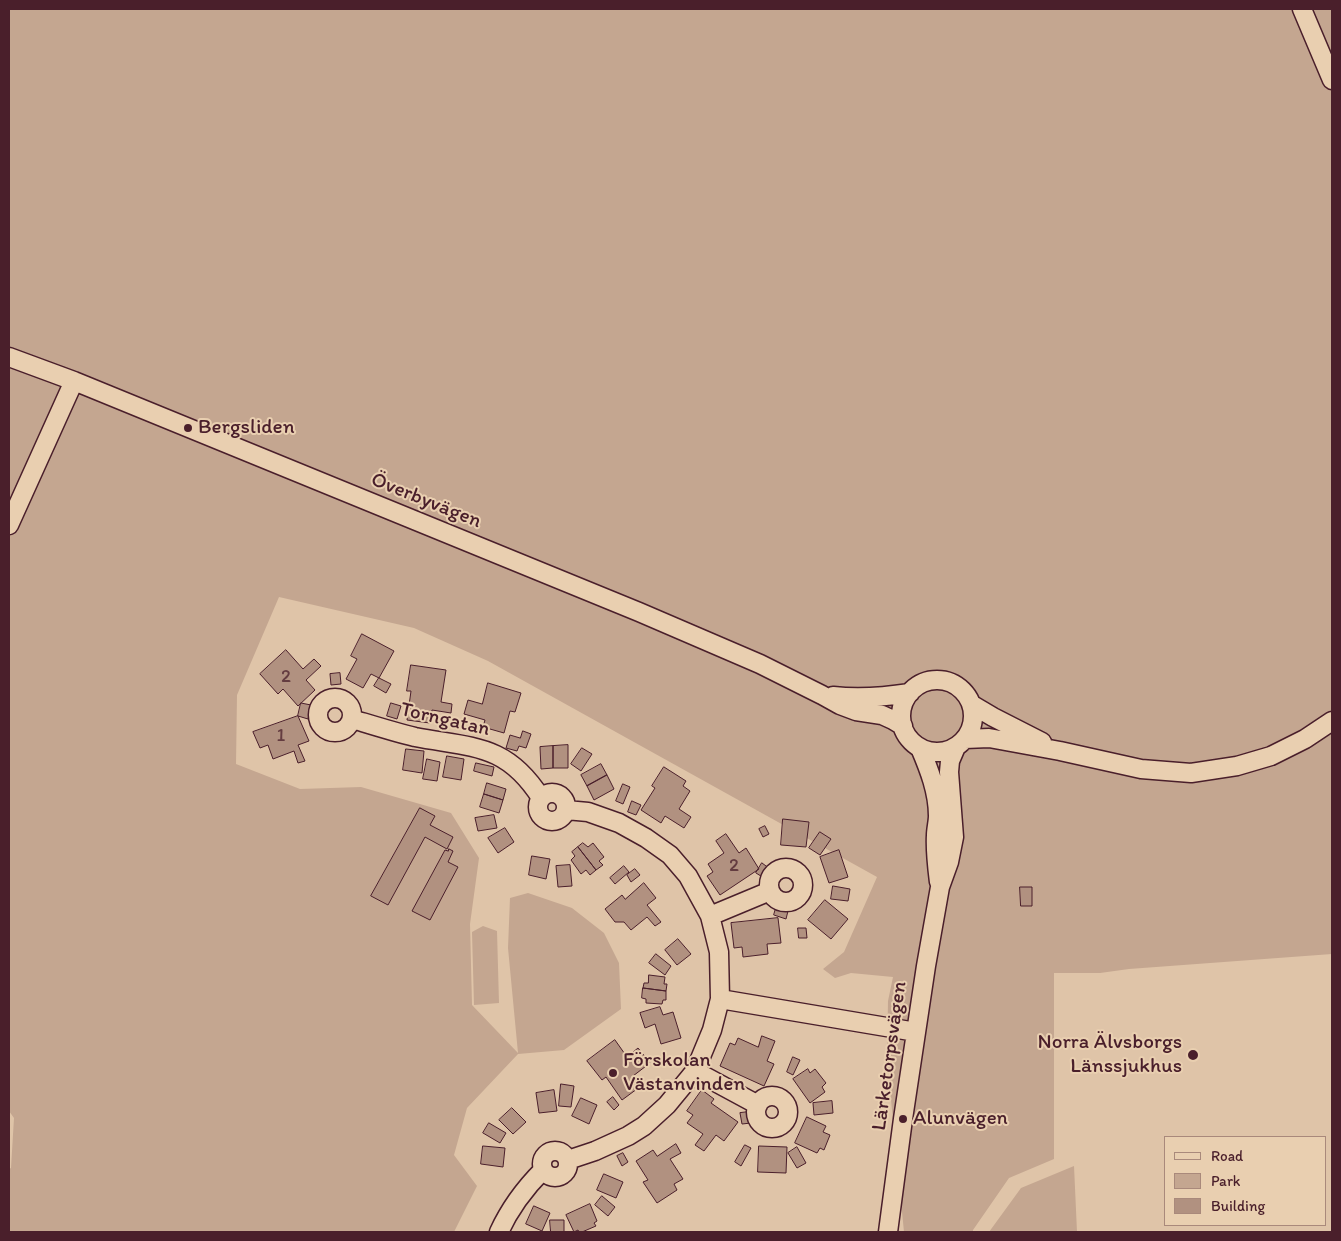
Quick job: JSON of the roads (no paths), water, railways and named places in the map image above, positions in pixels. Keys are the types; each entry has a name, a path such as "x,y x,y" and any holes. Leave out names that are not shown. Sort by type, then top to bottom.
{"street":[{"path":"1302,9 1332,80"},
{"name":"Överbyvägen","path":"9,357 74,381 639,612 760,664 840,705 856,711 882,715 903,726"},
{"path":"9,525 74,381"},
{"path":"940,887 949,862 954,838 949,772 950,761 960,743 969,733 973,718 971,704 962,690 948,682 931,681 923,683 910,693 905,701 901,717 909,739 927,751 942,752 960,743 989,738 1141,769 1191,773 1237,766 1271,756 1305,740 1332,721"},
{"name":"Överbyvägen","path":"822,695 851,698 910,693"},
{"path":"971,704 993,718 1060,751"},
{"name":"Torngatan","path":"352,719 414,737 463,744 488,751 507,761 522,772 532,784 541,798 538,812 548,821 553,822 562,818 566,810 588,812 619,823 646,838 670,855 688,876 710,916"},
{"path":"920,748 930,773 937,799 936,856 940,887"},
{"name":"Lärketorpsvägen","path":"888,1232 916,1032 940,887"},
{"path":"499,1232 520,1196 543,1170 544,1157 550,1152 559,1152 566,1156 568,1160 595,1151 628,1136 644,1126 667,1105 695,1071 712,1030 720,999 718,952 710,916 770,891"},
{"path":"720,999 916,1032"},
{"path":"695,1071 758,1105"}],"place":[{"name":"Bergsliden","path":"188,428"},
{"name":"Norra Älvsborgs Länssjukhus","path":"1193,1055"},
{"name":"Förskolan Västanvinden","path":"613,1073"},
{"name":"Alunvägen","path":"903,1119"}]}
